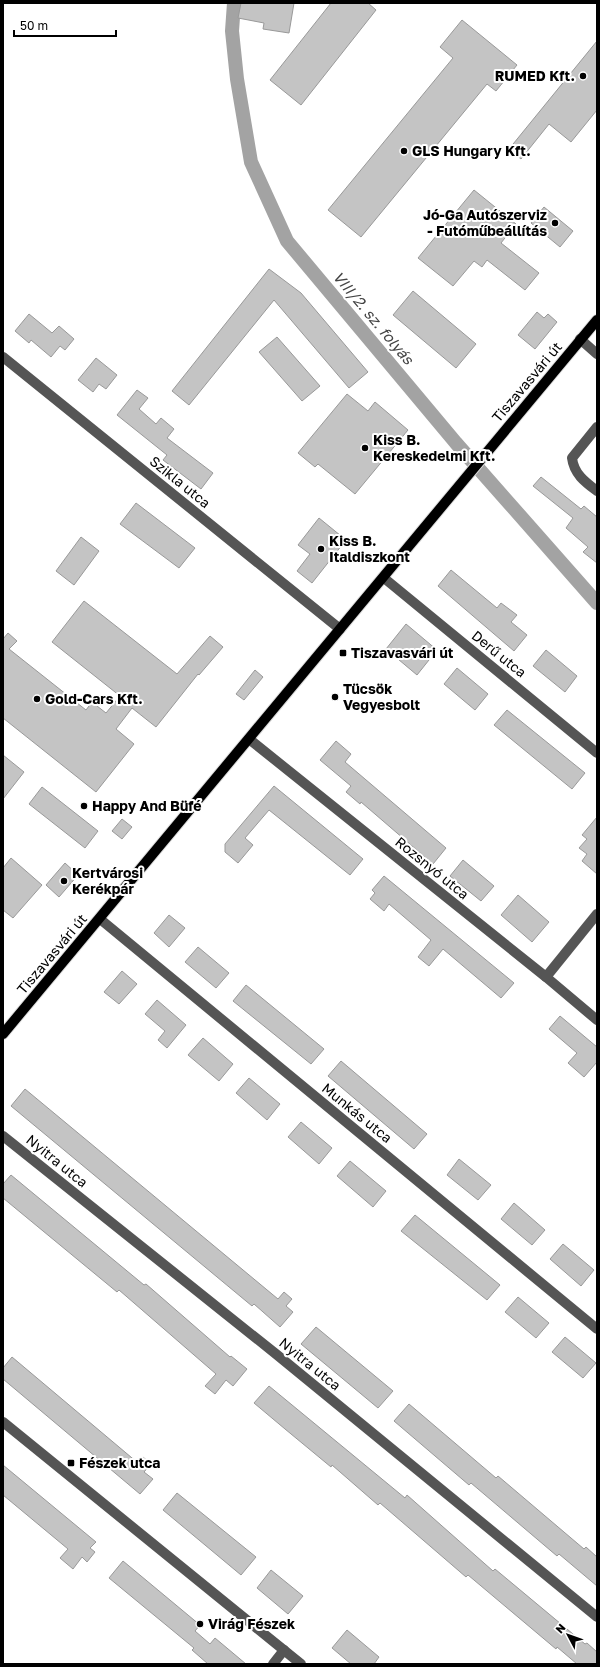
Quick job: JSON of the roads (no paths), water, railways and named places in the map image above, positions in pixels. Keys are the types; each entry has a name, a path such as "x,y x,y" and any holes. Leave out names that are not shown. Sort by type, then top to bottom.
{"main road":[{"name":"Tiszavasvári út","path":"3,1034 384,578 597,320"}],"street":[{"path":"580,339 597,354"},
{"name":"Szikla utca","path":"3,356 340,629"},
{"path":"597,427 572,458 573,467 580,478 597,491"},
{"name":"Derű utca","path":"384,578 597,753"},
{"name":"Rozsnyó utca","path":"249,739 546,977 597,1020"},
{"path":"546,977 597,914"},
{"name":"Munkás utca","path":"100,919 597,1329"},
{"name":"Nyitra utca","path":"3,1136 286,1363 597,1617"},
{"path":"3,1422 301,1664"},
{"path":"273,1664 284,1650"}],"waterway":[{"name":"VIII/2. sz. folyás","path":"234,3 232,31 237,79 251,162 287,241 456,443 597,603"}],"place":[{"name":"RUMED Kft.","path":"583,76"},
{"name":"GLS Hungary Kft.","path":"404,151"},
{"name":"Jó-Ga Autószerviz - Futóműbeállítás","path":"555,223"},
{"name":"Kiss B. Kereskedelmi Kft.","path":"365,448"},
{"name":"Kiss B. Italdiszkont","path":"321,549"},
{"name":"Tiszavasvári út","path":"343,653"},
{"name":"Tücsök Vegyesbolt","path":"335,697"},
{"name":"Gold-Cars Kft.","path":"37,699"},
{"name":"Happy And Büfé","path":"84,806"},
{"name":"Kertvárosi Kerékpár","path":"64,881"},
{"name":"Fészek utca","path":"71,1463"},
{"name":"Virág Fészek","path":"200,1624"}]}
